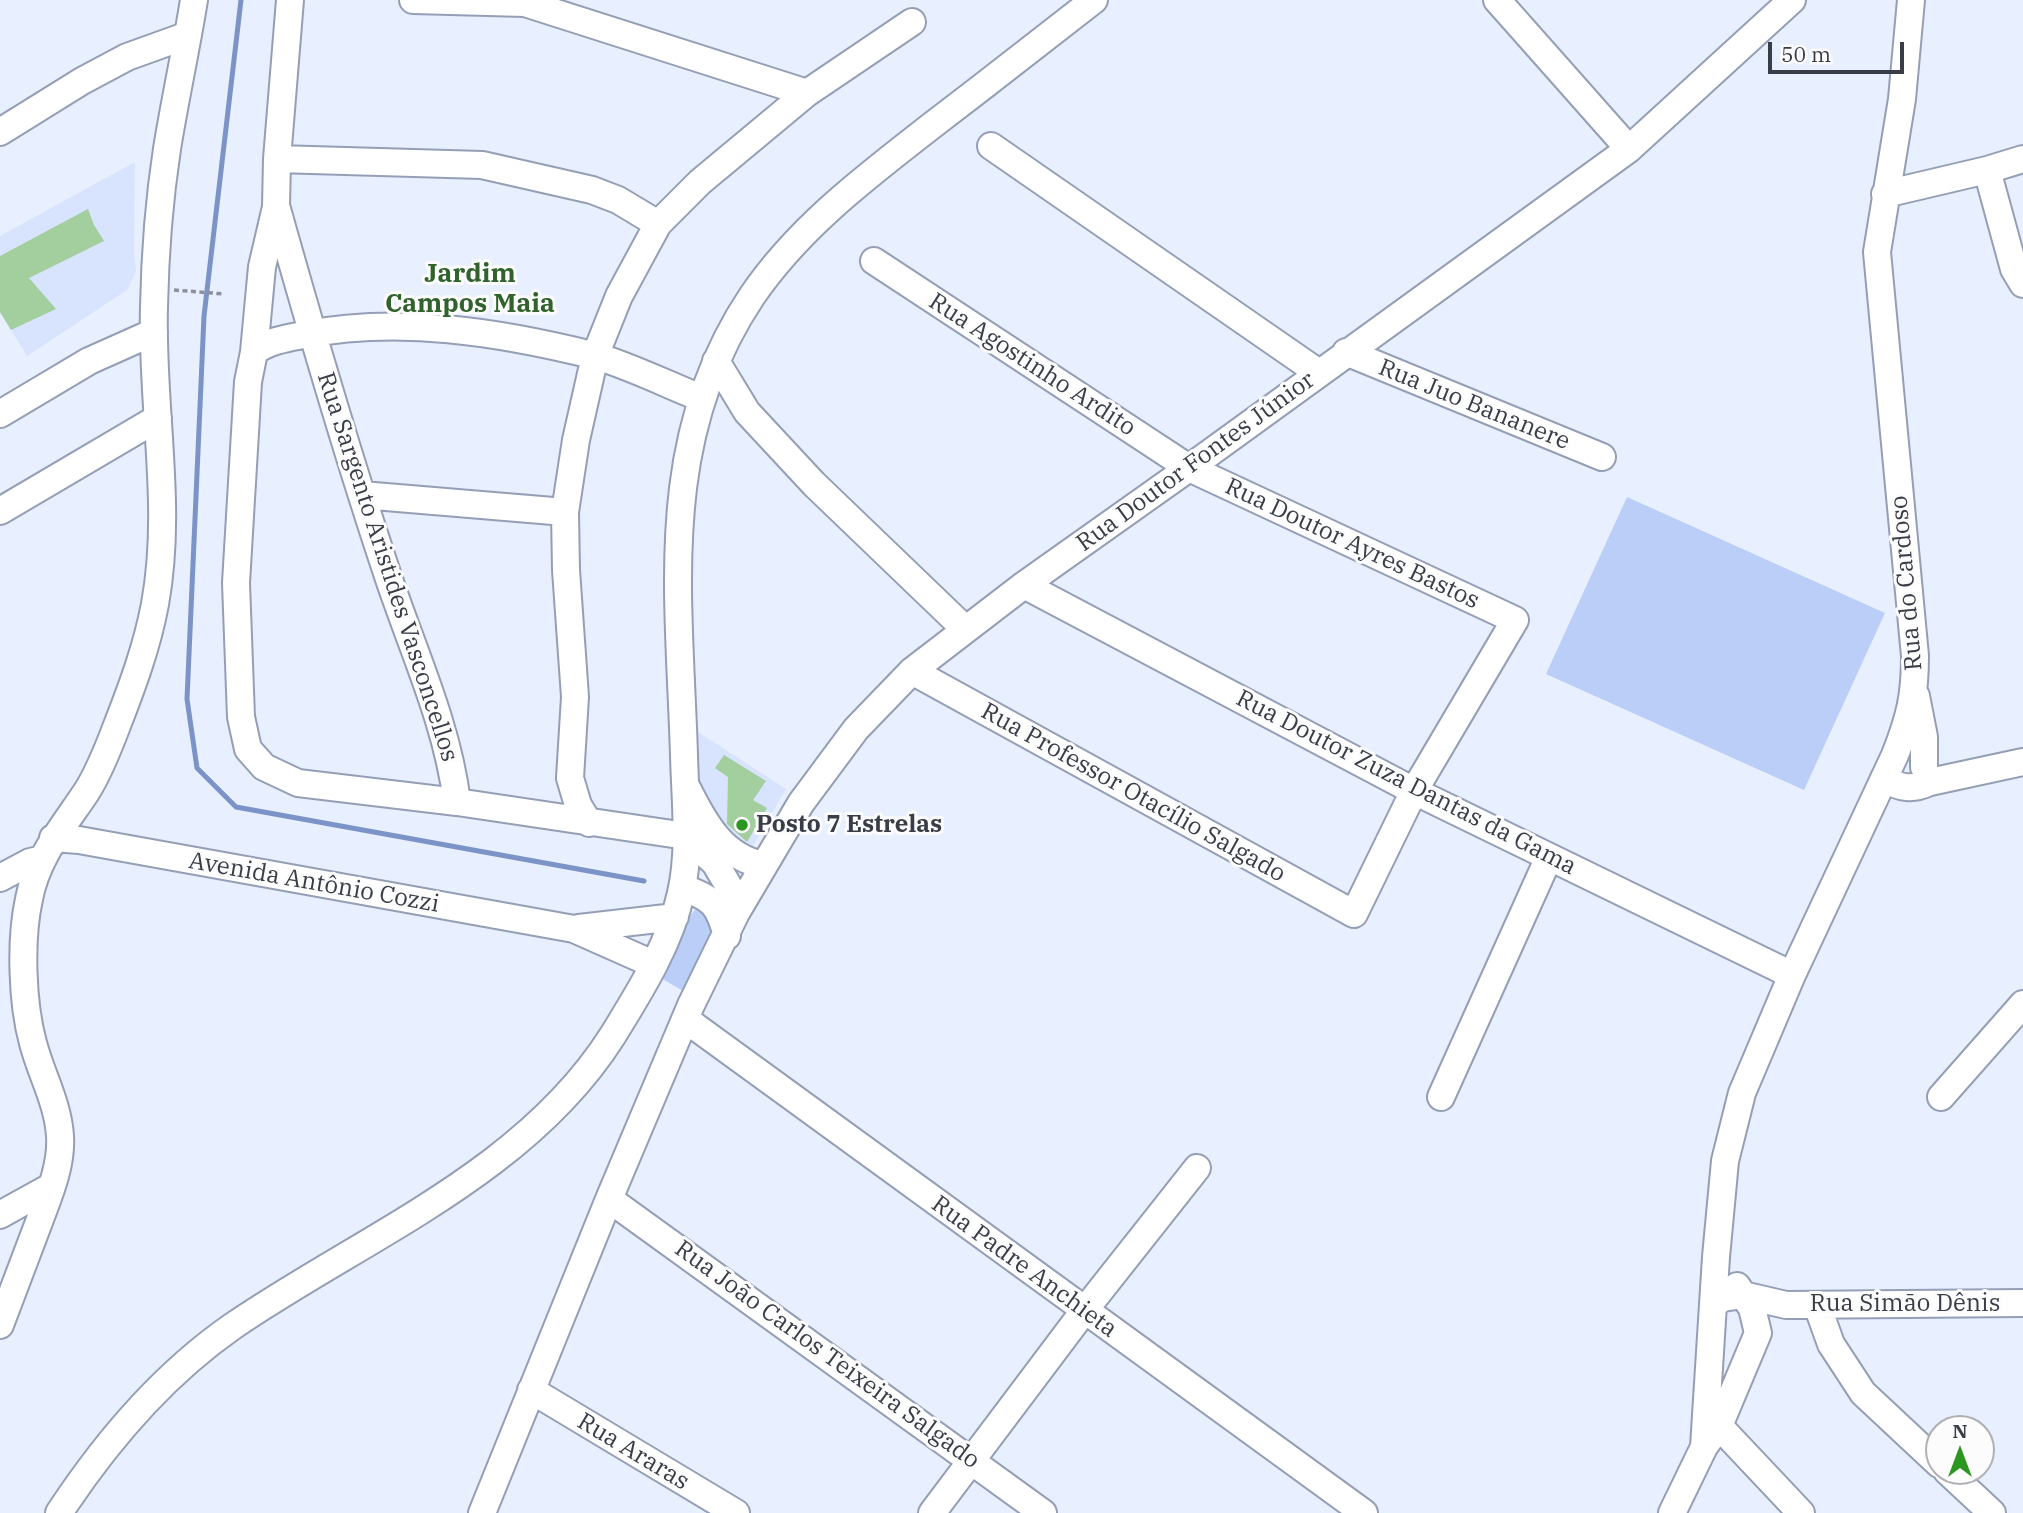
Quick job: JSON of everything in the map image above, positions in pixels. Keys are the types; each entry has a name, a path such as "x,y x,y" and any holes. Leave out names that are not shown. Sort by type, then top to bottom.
{"street":[{"path":"0,1325 52,1186 60,1152 56,1107 32,1042 26,1001 28,901 48,849 88,790 107,750 139,671 155,603 160,567 162,503 154,332 163,180 194,0"},
{"name":"Rua Sargento Aristides Vasconcellos","path":"290,0 277,159 276,206 262,267 254,352 247,383 236,583 241,717 248,749 264,767 298,783 457,802 686,836"},
{"path":"413,0 525,2 807,93"},
{"path":"58,1513 76,1486 147,1400 228,1330 316,1272 423,1209 494,1159 549,1114 581,1081 611,1038 649,974 675,917 682,888 686,836 677,538 684,475 701,398 716,360 751,298 786,252 823,214 1094,0"},
{"path":"1497,0 1518,10 1629,149"},
{"name":"Rua Doutor Fontes Júnior","path":"482,1513 688,1012 764,865 801,803 856,729 912,671 965,629 1629,149 1792,0"},
{"name":"Rua do Cardoso","path":"1672,1513 1704,1447 1713,1421 1709,1368 1716,1257 1725,1161 1742,1093 1792,975 1890,767 1905,730 1915,693 1915,656 1877,252 1902,99 1911,0"},
{"path":"589,823 579,805 570,778 575,696 566,570 565,512 576,440 595,356 619,296 658,224 700,182 807,93 912,22"},
{"path":"0,132 82,81 127,57 188,35"},
{"path":"991,146 1319,373"},
{"path":"277,159 482,165 592,190 618,200 658,224"},
{"path":"1885,194 2023,159"},
{"path":"1987,170 2014,269 2023,284"},
{"name":"Rua Sargento Aristides Vasconcellos","path":"276,206 386,572 443,729 457,802"},
{"name":"Rua Agostinho Ardito","path":"874,261 1189,468"},
{"path":"254,352 265,345 312,333 380,326 449,329 595,356 701,398"},
{"path":"0,414 89,360 154,332"},
{"name":"Rua Juo Bananere","path":"1346,352 1602,457"},
{"path":"716,360 747,412 814,484 965,629"},
{"path":"0,511 158,418"},
{"name":"Rua Doutor Ayres Bastos","path":"1189,468 1516,620 1414,791"},
{"path":"362,495 565,512"},
{"name":"Rua Doutor Zuza Dantas da Gama","path":"1024,585 1414,791 1792,975"},
{"name":"Rua Professor Otacílio Salgado","path":"912,671 1354,914 1414,791"},
{"path":"1915,693 1924,737 1923,779"},
{"path":"1890,767 1903,788 1923,779 2023,762"},
{"path":"532,814 570,778"},
{"path":"1867,814 1923,779"},
{"path":"685,783 708,827 725,847 743,860 764,865"},
{"path":"686,836 715,863 728,884 732,925"},
{"name":"Avenida Antônio Cozzi","path":"0,878 48,849 79,840 574,929 675,917"},
{"path":"1441,1097 1549,857"},
{"path":"682,888 699,893 713,903 732,925"},
{"path":"0,893 28,901"},
{"name":"Avenida Antônio Cozzi","path":"574,929 649,974"},
{"path":"1941,1097 2023,1004"},
{"name":"Rua Padre Anchieta","path":"688,1012 1084,1311 1364,1513"},
{"path":"932,1513 1084,1311 1197,1168"},
{"path":"0,1215 52,1186"},
{"name":"Rua João Carlos Teixeira Salgado","path":"609,1199 1043,1513"},
{"path":"0,1223 33,1238"},
{"path":"1716,1257 1752,1308 1758,1333 1739,1379 1713,1421 1801,1513"},
{"path":"1713,1304 1723,1298 1743,1295"},
{"name":"Rua Simão Dênis","path":"1743,1295 1786,1305 2023,1303"},
{"name":"Rua Simão Dênis","path":"1758,1333 1786,1305"},
{"path":"1817,1305 1831,1344 1863,1392 1925,1451"},
{"path":"1709,1368 1722,1377 1739,1379"},
{"name":"Rua Araras","path":"531,1390 736,1513"},
{"path":"1962,1485 1992,1513"}],"path":[{"path":"166,289 224,294"}],"shaded area":[{"path":"135,162 136,272 127,290 27,356 0,312 0,236"},
{"path":"1627,497 1885,613 1804,790 1546,674"},
{"path":"695,730 786,789 735,877 697,826"},
{"path":"697,908 706,908 716,930 688,994 661,978 692,913"}],"building":[{"path":"88,209 104,241 29,278 56,309 11,330 0,312 0,256"},
{"path":"724,755 766,781 753,800 767,808 747,842 727,824 728,777 715,768"}],"waterway":[{"path":"241,0 204,316 187,699 197,768 236,807 644,881"}],"place":[{"name":"Posto 7 Estrelas","path":"742,825"}],"district":[{"name":"Jardim Campos Maia","path":"470,289"}]}
